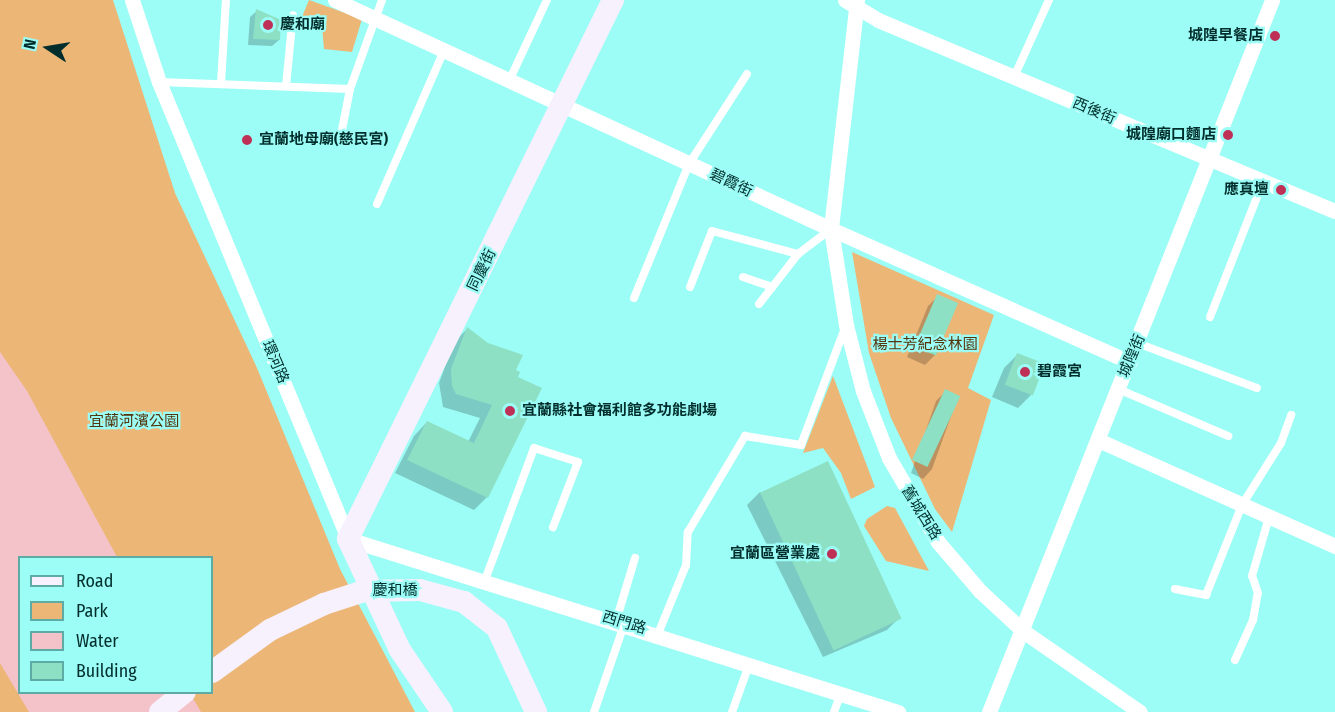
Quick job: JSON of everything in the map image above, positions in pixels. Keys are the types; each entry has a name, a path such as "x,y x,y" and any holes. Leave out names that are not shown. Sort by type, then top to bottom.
{"street":[{"name":"環河路","path":"132,0 159,82 348,539 400,650 442,712"},
{"name":"碧霞街","path":"335,0 831,229 1130,362"},
{"name":"同慶街","path":"348,539 614,0"},
{"name":"城隍街","path":"989,712 1272,0"},
{"name":"西後街","path":"853,2 1014,77 1335,211"},
{"name":"舊城西路","path":"853,2 831,229 846,325 863,391 913,504 980,591 1023,631 1140,712"},
{"path":"1098,440 1335,546"},
{"name":"西門路","path":"348,539 620,622 898,712"},
{"name":"慶和橋","path":"213,671 270,630 324,604 364,591 420,590 464,602 497,628 536,712"},
{"path":"159,712 184,694"}],"lane":[{"path":"221,83 226,0"},
{"path":"340,140 350,89 373,18 382,0"},
{"path":"509,81 548,0"},
{"path":"1014,77 1049,0"},
{"path":"286,86 293,15"},
{"path":"377,204 444,51"},
{"path":"634,298 689,164 747,74"},
{"path":"159,82 350,89"},
{"path":"1210,316 1263,182"},
{"path":"759,304 798,254 831,229"},
{"path":"690,287 712,231 798,254"},
{"path":"743,277 772,287"},
{"path":"658,634 686,566 688,532 745,436 801,445 846,325"},
{"path":"1137,344 1257,388"},
{"path":"1118,389 1228,436"},
{"path":"1175,589 1206,594 1242,505 1281,442 1291,415"},
{"path":"485,580 534,448 578,462 553,526"},
{"path":"1235,660 1253,620 1258,592 1252,576 1269,517"},
{"path":"594,712 620,622 635,558"},
{"path":"732,712 749,663"},
{"path":"834,712 841,693"}],"green space":[{"name":"宜蘭河濱公園","path":"0,0 113,0 175,193 257,368 340,569 415,712 0,712"},
{"path":"309,0 362,19 352,52 324,49 322,26 299,24"},
{"name":"楊士芳紀念林園","path":"852,252 994,315 968,388 991,400 952,532 935,509 891,418 869,353"},
{"path":"833,376 875,487 851,499 841,473 823,448 803,453"},
{"path":"887,506 895,508 929,571 886,561 864,526 867,519"}],"water":[{"path":"0,352 27,391 116,556 18,556 18,693 0,663"},
{"path":"18,694 191,694 201,712 29,712"}],"building":[{"name":"慶和廟","path":"256,9 281,20 280,40 253,39"},
{"path":"937,294 958,303 936,355 915,346"},
{"name":"宜蘭縣社會福利館多功能劇場","path":"467,327 488,343 523,355 516,370 520,372 518,377 542,388 488,498 407,460 427,421 474,443 492,405 456,394 452,386 451,369"},
{"name":"碧霞宮","path":"1017,353 1045,364 1033,395 1005,385"},
{"name":"楊士芳紀念林園","path":"945,389 960,396 927,467 912,460"},
{"name":"宜蘭區營業處","path":"828,461 902,619 834,650 760,493"}],"place":[{"name":"慶和廟","path":"268,25"},
{"name":"城隍早餐店","path":"1275,36"},
{"name":"城隍廟口麵店","path":"1228,135"},
{"name":"宜蘭地母廟(慈民宮)","path":"247,140"},
{"name":"應真壇","path":"1281,190"},
{"name":"碧霞宮","path":"1025,372"},
{"name":"宜蘭縣社會福利館多功能劇場","path":"510,411"},
{"name":"宜蘭區營業處","path":"832,554"}]}
